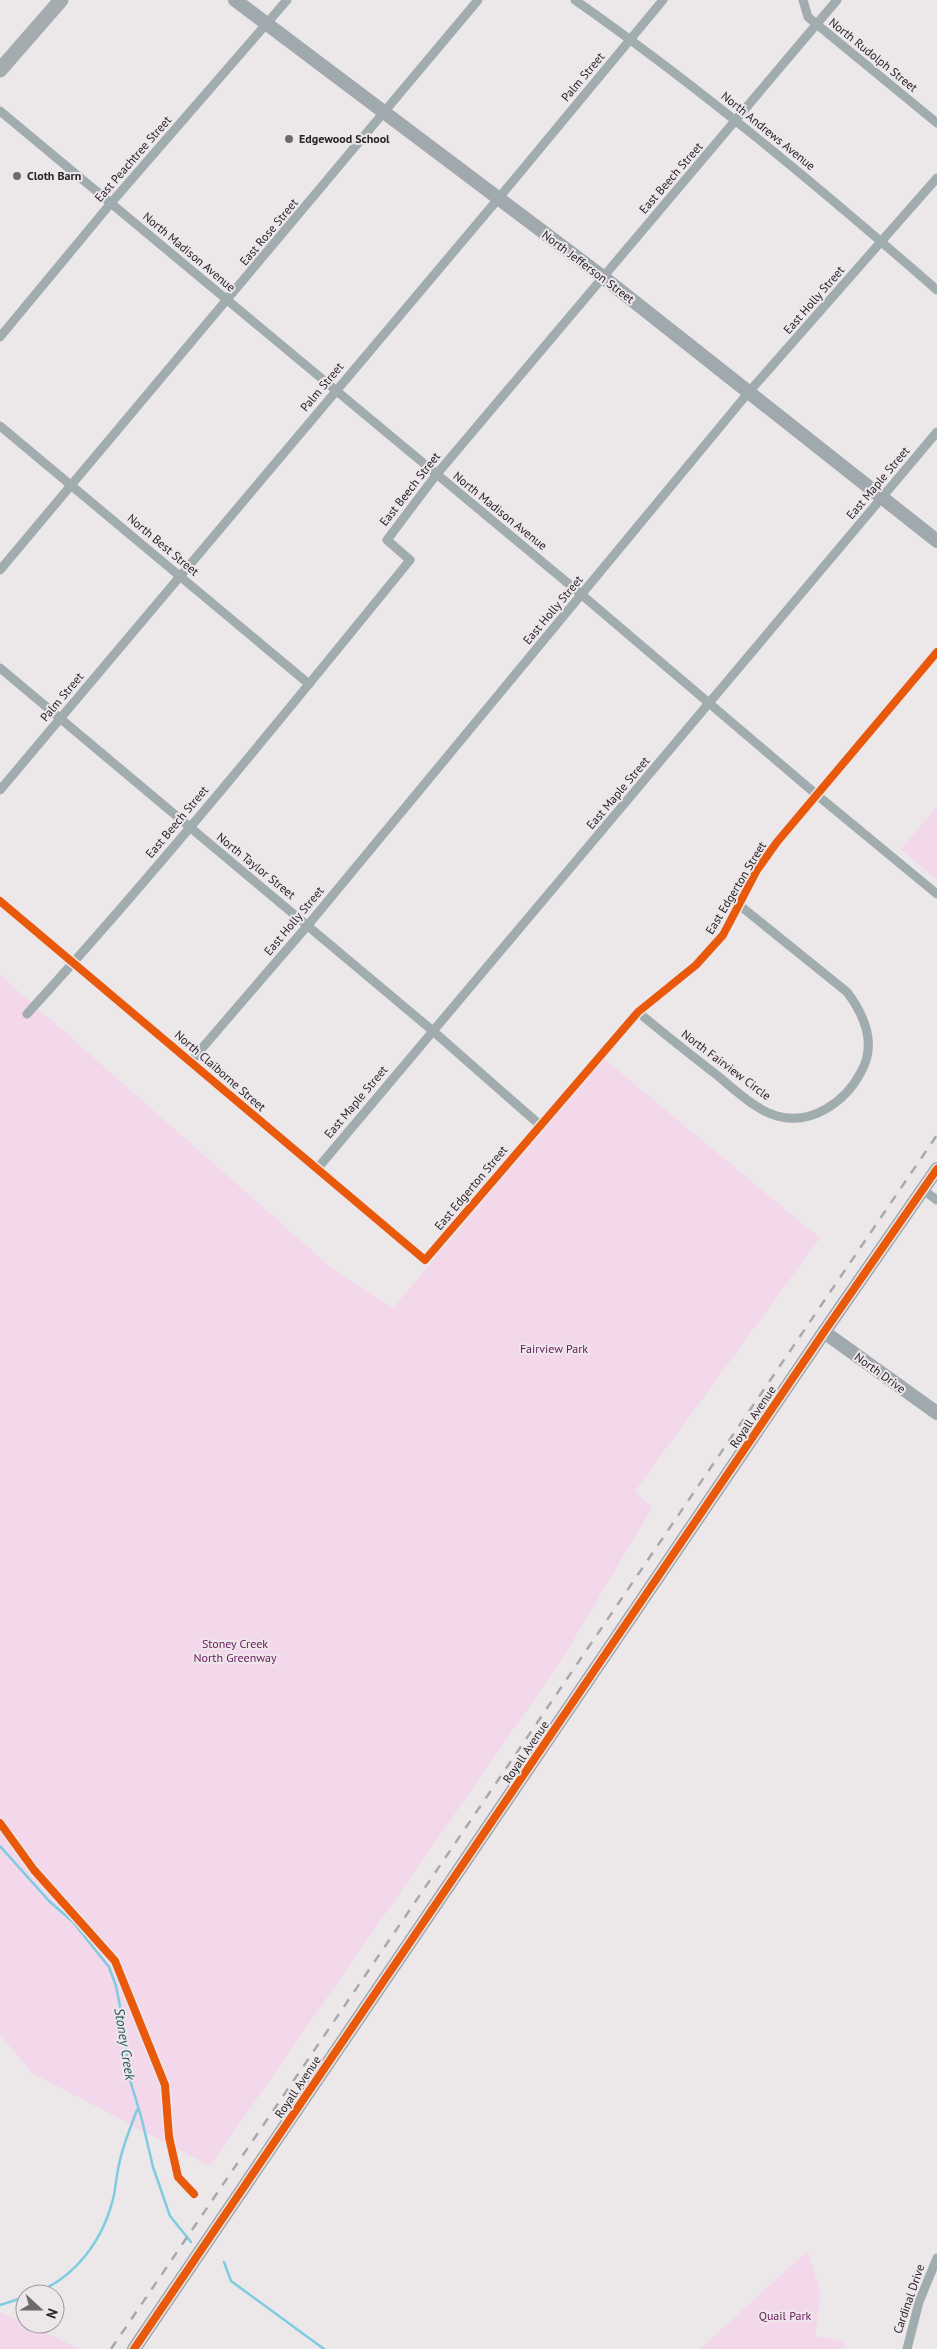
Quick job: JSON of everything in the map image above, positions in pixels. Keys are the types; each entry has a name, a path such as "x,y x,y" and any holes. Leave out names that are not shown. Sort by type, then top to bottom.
{"main road":[{"path":"0,70 61,0"}],"street":[{"name":"North Jefferson Street","path":"235,0 603,277 937,541"},
{"name":"East Peachtree Street","path":"0,337 111,203 288,0"},
{"name":"East Rose Street","path":"0,570 478,0"},
{"name":"North Andrews Avenue","path":"575,0 631,39 737,120 937,290"},
{"name":"Palm Street","path":"0,790 498,199 663,0"},
{"name":"North Rudolph Street","path":"803,0 808,17 937,123"},
{"name":"East Beech Street","path":"27,1014 74,962 309,684 410,560 387,540 436,475 837,0"},
{"name":"North Madison Avenue","path":"0,111 582,595 817,795 937,894"},
{"name":"East Holly Street","path":"191,1061 308,925 748,393 937,178"},
{"name":"North Best Street","path":"0,426 309,684"},
{"name":"East Maple Street","path":"317,1169 937,432"},
{"name":"East Edgerton Street","path":"425,1260 638,1012 696,965 722,935 757,870 777,842 937,652"},
{"name":"North Taylor Street","path":"0,668 188,827 308,925 540,1124"},
{"name":"North Claiborne Street","path":"0,901 425,1260"},
{"name":"North Fairview Circle","path":"638,1012 728,1085 755,1105 776,1116 790,1118 812,1115 835,1106 855,1084 868,1061 868,1034 861,1011 847,992 738,904"},
{"name":"Royall Avenue","path":"134,2349 824,1332 937,1169"},
{"path":"923,1190 937,1200"},
{"name":"North Drive","path":"824,1332 935,1407"},
{"name":"Cardinal Drive","path":"907,2349 919,2302 937,2258"}],"green space":[{"path":"937,809 937,880 901,849"},
{"name":"Stoney Creek North Greenway","path":"0,975 334,1270 393,1308 603,1058 820,1238 635,1491 652,1508 561,1661 210,2166 32,2073 0,2035"},
{"name":"Quail Park","path":"807,2251 821,2293 815,2336 845,2341 844,2349 700,2349"},
{"path":"0,2312 15,2319 15,2334 48,2334 81,2349 0,2349"}],"waterway":[{"name":"Stoney Creek","path":"0,1846 49,1901 73,1922 109,1967 116,1986 125,2031 128,2073 153,2167 170,2216 191,2242"},
{"path":"53,2284 75,2267 86,2255 103,2227 114,2195 122,2154 137,2110"},
{"name":"Stoney Creek","path":"224,2262 231,2281 324,2349"},
{"path":"0,2305 15,2300"}],"railway":[{"path":"111,2349 937,1135"}],"cycle path":[{"path":"0,901 425,1260 638,1012 696,965 723,935 757,870 777,842 937,652"},
{"path":"134,2349 824,1332 937,1169"},
{"path":"0,1823 34,1870 115,1961 165,2085 169,2137 178,2177 194,2194"}],"place":[{"name":"Edgewood School","path":"289,139"},
{"name":"Cloth Barn","path":"17,176"}],"park label":[{"name":"Fairview Park","path":"554,1349"}]}
